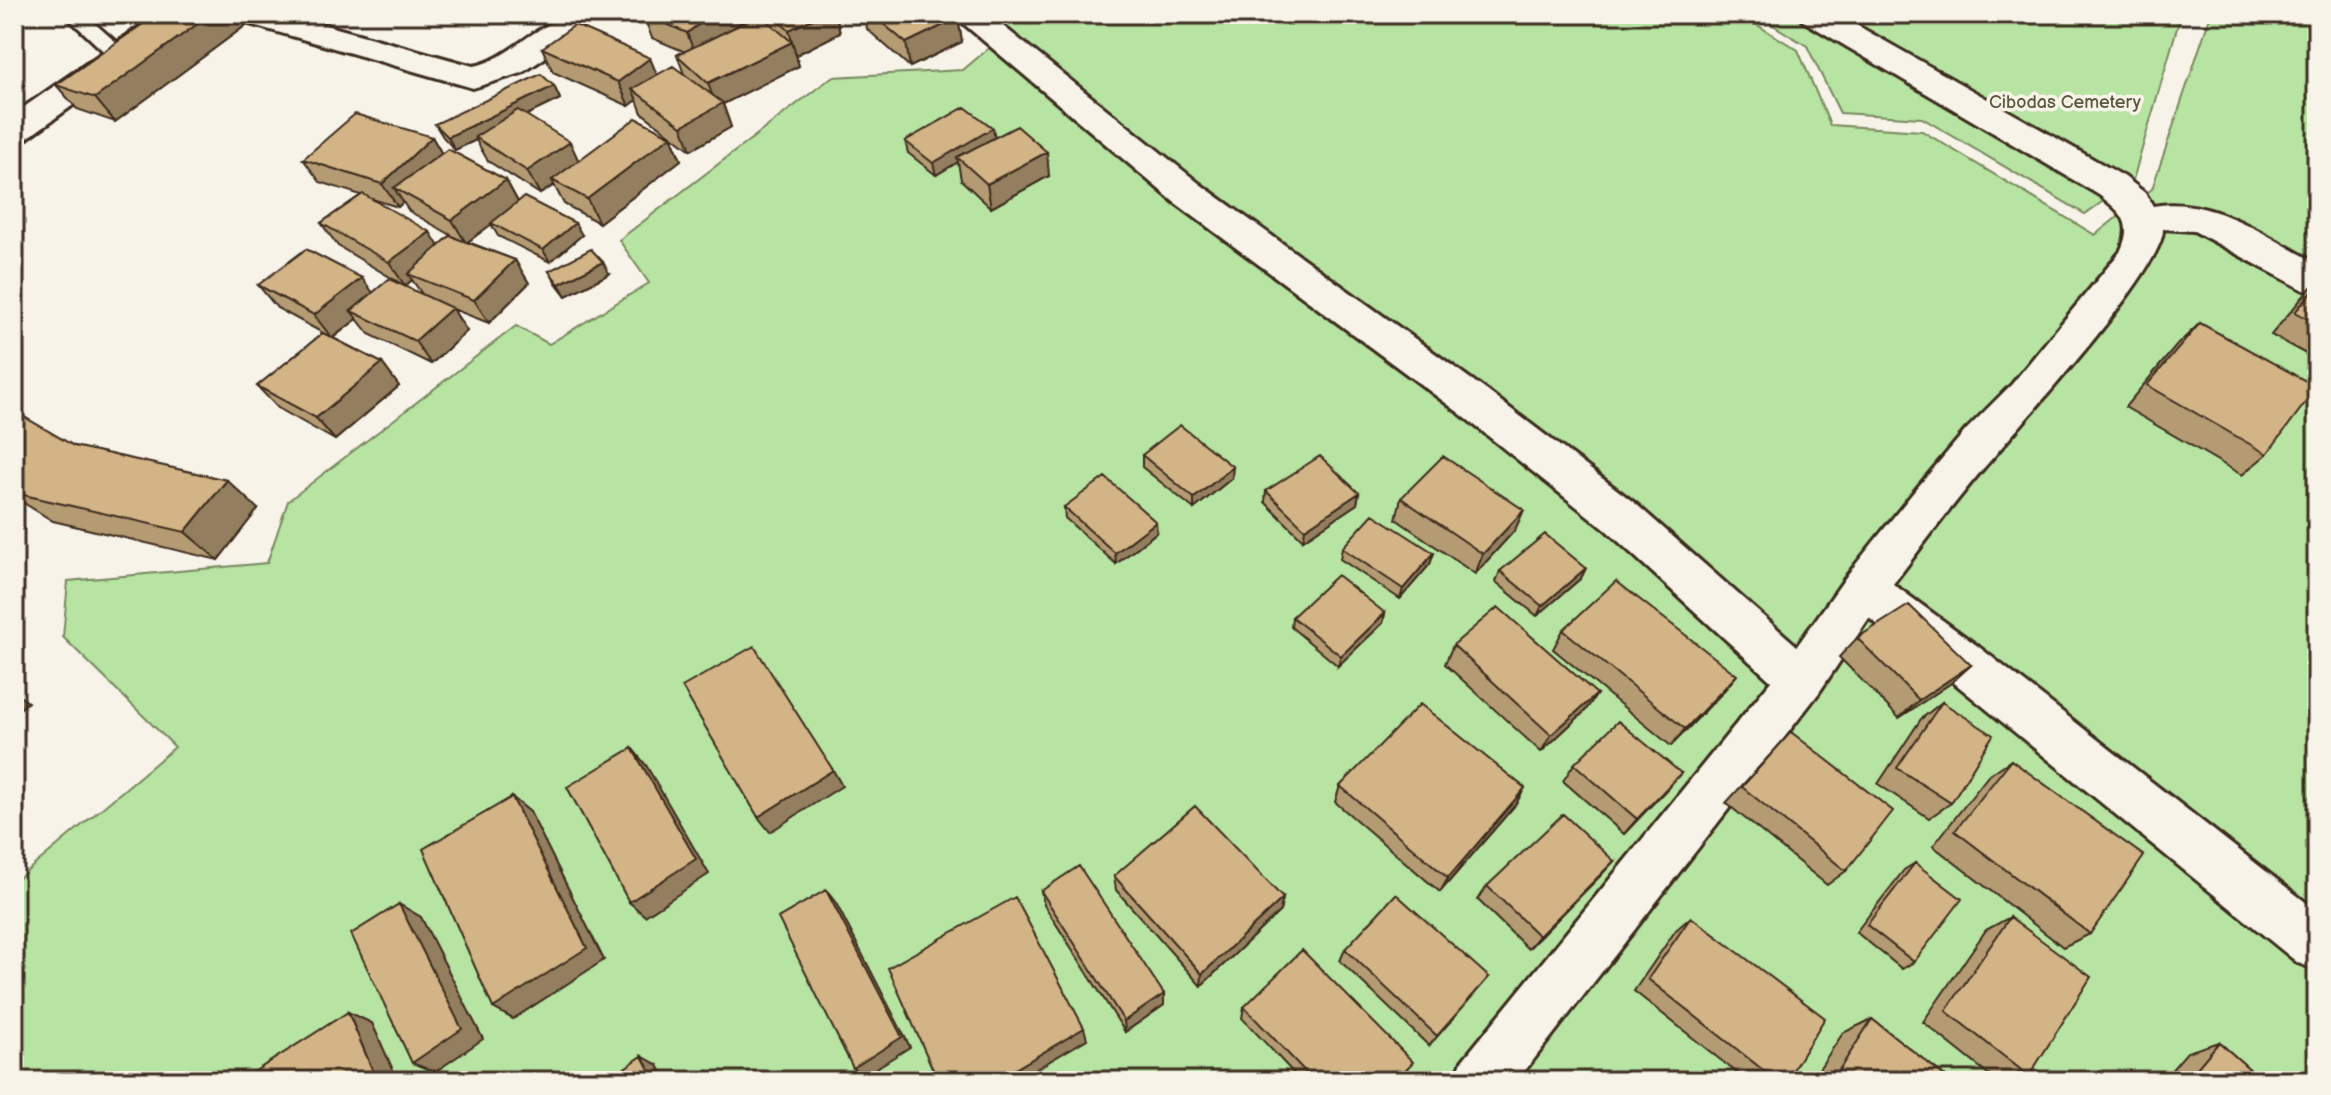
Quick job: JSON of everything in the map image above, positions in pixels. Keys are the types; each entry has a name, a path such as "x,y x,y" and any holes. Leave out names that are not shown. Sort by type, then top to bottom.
{"street":[{"path":"14,131 179,14"},
{"path":"250,14 473,77 489,76 508,68 564,28"},
{"path":"968,14 1187,193 1472,401 1621,517 1801,679"},
{"path":"1482,1081 1801,679 1864,588 1981,442 2026,395 2135,259 2145,238 2144,220 2132,202 2112,186 1814,14"},
{"path":"2144,220 2172,215 2203,220 2317,280"},
{"path":"1864,588 1963,662 2317,944"}],"lane":[{"path":"73,14 120,56"}],"green space":[{"path":"987,14 1739,14 1798,50 1830,125 1922,131 2095,235 2152,189 2211,14 2317,14 2317,1081 14,1081 14,882 175,747 63,637 68,581 267,563 288,501 516,326 549,344 649,283 619,240 832,77 963,70 1008,32"},
{"name":"Cibodas Cemetery","path":"1755,14 2181,14 2133,180 2085,214 1922,118 1840,113 1807,46"}],"building":[{"path":"157,14 211,14 95,98 56,85"},
{"path":"644,14 712,14 687,33"},
{"path":"770,14 823,14 789,30"},
{"path":"872,14 953,14 958,18 906,43"},
{"path":"760,15 792,42 708,83 677,55"},
{"path":"575,25 650,58 618,82 542,48"},
{"path":"673,66 723,103 682,126 632,89"},
{"path":"541,74 554,86 448,137 435,124"},
{"path":"965,107 993,128 933,163 905,141"},
{"path":"518,110 570,142 527,171 475,137"},
{"path":"355,114 432,137 382,184 303,159"},
{"path":"636,118 671,136 587,199 552,180"},
{"path":"1017,126 1047,152 987,184 957,157"},
{"path":"448,149 506,180 452,220 394,188"},
{"path":"363,194 430,232 389,262 321,223"},
{"path":"524,197 575,223 543,250 491,223"},
{"path":"450,236 515,260 474,300 408,274"},
{"path":"306,249 362,278 314,315 258,285"},
{"path":"591,249 603,262 559,284 549,271"},
{"path":"389,279 452,308 415,341 351,311"},
{"path":"2317,286 2317,324 2295,312"},
{"path":"2200,323 2317,387 2267,454 2147,385"},
{"path":"323,333 382,363 316,418 257,386"},
{"path":"14,411 74,446 227,480 185,532 15,493"},
{"path":"1180,425 1233,467 1194,498 1142,455"},
{"path":"1320,456 1359,493 1305,529 1266,491"},
{"path":"1443,456 1524,510 1483,554 1401,498"},
{"path":"1105,477 1156,522 1115,553 1064,507"},
{"path":"1373,514 1434,553 1403,589 1342,548"},
{"path":"1545,534 1586,568 1542,606 1500,571"},
{"path":"1337,575 1385,613 1341,656 1292,617"},
{"path":"1616,581 1737,675 1685,729 1563,630"},
{"path":"1909,605 1971,665 1919,700 1857,638"},
{"path":"1498,607 1597,694 1551,735 1453,645"},
{"path":"754,646 833,770 758,817 682,687"},
{"path":"1942,702 1993,735 1951,803 1897,768"},
{"path":"1420,704 1525,788 1448,878 1340,786"},
{"path":"1618,721 1681,773 1637,819 1574,764"},
{"path":"1791,732 1893,811 1846,871 1742,787"},
{"path":"632,748 696,859 629,902 567,787"},
{"path":"2011,760 2144,856 2090,934 1955,831"},
{"path":"512,797 587,948 493,1008 423,849"},
{"path":"1195,806 1283,898 1202,974 1114,876"},
{"path":"1563,814 1614,861 1539,936 1487,886"},
{"path":"1915,863 1962,899 1914,962 1867,925"},
{"path":"1079,866 1164,994 1124,1021 1041,891"},
{"path":"826,890 902,1037 853,1068 778,918"},
{"path":"1396,894 1489,977 1437,1036 1345,949"},
{"path":"1015,897 1084,1028 995,1081 938,1081 888,968"},
{"path":"399,904 462,1029 412,1063 351,934"},
{"path":"1691,917 1825,1018 1786,1081 1777,1081 1648,979"},
{"path":"2010,917 2091,977 2029,1076 1946,1011"},
{"path":"1302,950 1413,1062 1395,1081 1314,1081 1244,1007"},
{"path":"348,1012 377,1081 258,1081 254,1072"},
{"path":"1872,1019 1951,1081 1832,1081"},
{"path":"2219,1042 2263,1081 2186,1081"},
{"path":"642,1056 655,1081 606,1081"}]}
